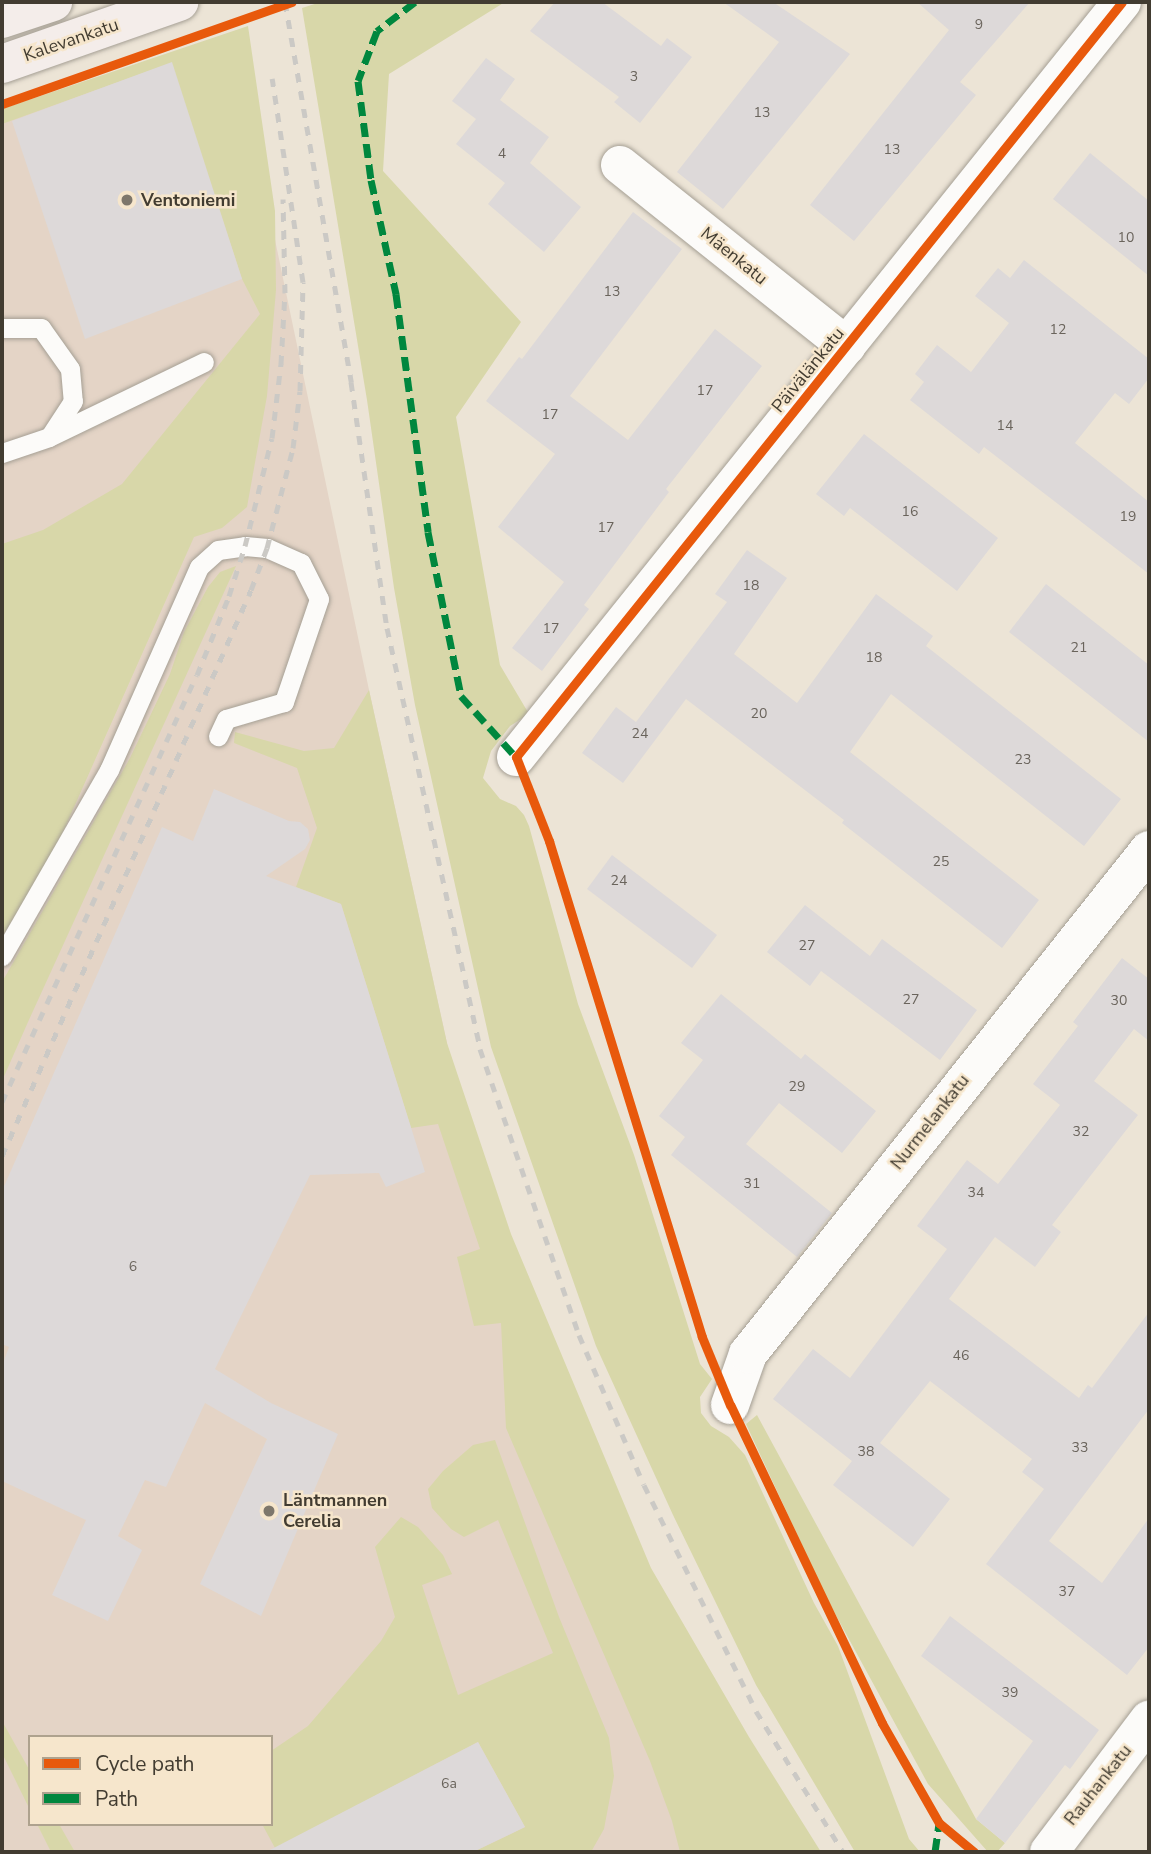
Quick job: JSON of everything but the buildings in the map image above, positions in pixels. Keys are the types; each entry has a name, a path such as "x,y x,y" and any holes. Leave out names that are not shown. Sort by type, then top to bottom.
{"main road":[{"path":"2,19 53,2"},
{"name":"Kalevankatu","path":"2,64 179,2"}],"street":[{"name":"Päivälänkatu","path":"516,757 1122,2"},
{"name":"Mäenkatu","path":"620,165 847,346"},
{"name":"Nurmelankatu","path":"730,1405 748,1354 1149,850"},
{"name":"Rauhankatu","path":"1049,1852 1149,1720"}],"lane":[{"path":"2,328 41,328 70,369 73,401 49,437"},
{"path":"2,453 49,437 204,362"},
{"path":"2,956 108,770 199,567 218,550 245,546 267,548 301,563 319,600 284,702 226,719 218,736"}],"shaded area":[{"path":"238,39 274,235 369,690 447,1043 453,1110 753,1852 2,1852 2,115"}],"green space":[{"path":"321,2 505,2 389,74 383,171 521,322 456,417 500,665 529,714 510,726 491,751 483,778 500,799 516,806 529,826 578,1004 634,1155 700,1364 712,1379 700,1397 701,1413 711,1426 729,1437 745,1455 814,1603 838,1646 909,1839 920,1852 855,1852 756,1685 673,1515 596,1346 491,1047 415,705 394,588 367,400 302,8"},
{"path":"248,26 275,211 276,290 267,396 247,507 222,528 194,537 55,850 2,937 2,544 43,530 122,484 260,314 242,279 171,63 2,124 2,109"},
{"path":"236,566 2,1081 2,982 130,758 170,674 184,632 208,587 220,572"},
{"path":"369,690 447,1043 511,1234 651,1568 749,1737 821,1852 680,1852 672,1821 650,1761 506,1428 501,1323 474,1326 457,1257 480,1249 438,1124 411,1128 341,904 296,887 317,828 297,768 234,743 235,732 304,751 334,748"},
{"path":"757,1415 976,1819 1005,1843 997,1852 988,1852 928,1784 827,1599 746,1424"},
{"path":"495,1440 559,1617 609,1738 614,1776 604,1829 591,1852 473,1852 525,1827 478,1742 275,1848 263,1826 273,1826 273,1750 308,1726 381,1641 395,1617 375,1547 401,1517 418,1527 443,1555 452,1574 422,1585 458,1695 553,1653 498,1520 464,1537 451,1529 432,1508 428,1489 443,1471 473,1445"},
{"path":"2,1721 28,1767 28,1806 2,1753"},
{"path":"38,1826 60,1826 75,1852 51,1852"}],"railway":[{"path":"285,2 351,382 387,628 480,1049 579,1335 644,1485 756,1711 843,1852"},
{"path":"2,1156 251,590 267,548 293,448 300,391 303,282 272,78"},
{"path":"2,1102 197,675 229,596 245,546 272,438 281,364 285,293 283,199"}],"marked path":[{"path":"415,2 377,31 358,81 371,180 396,294 428,532 461,696 516,757"},
{"path":"935,1852 939,1823"}],"cycle path":[{"path":"2,104 292,2"},
{"path":"974,1852 939,1823 882,1723 730,1405 702,1337 549,841 516,757 1122,2"}],"place":[{"name":"Ventoniemi","path":"127,200"},
{"name":"Läntmannen Cerelia","path":"269,1511"}]}
